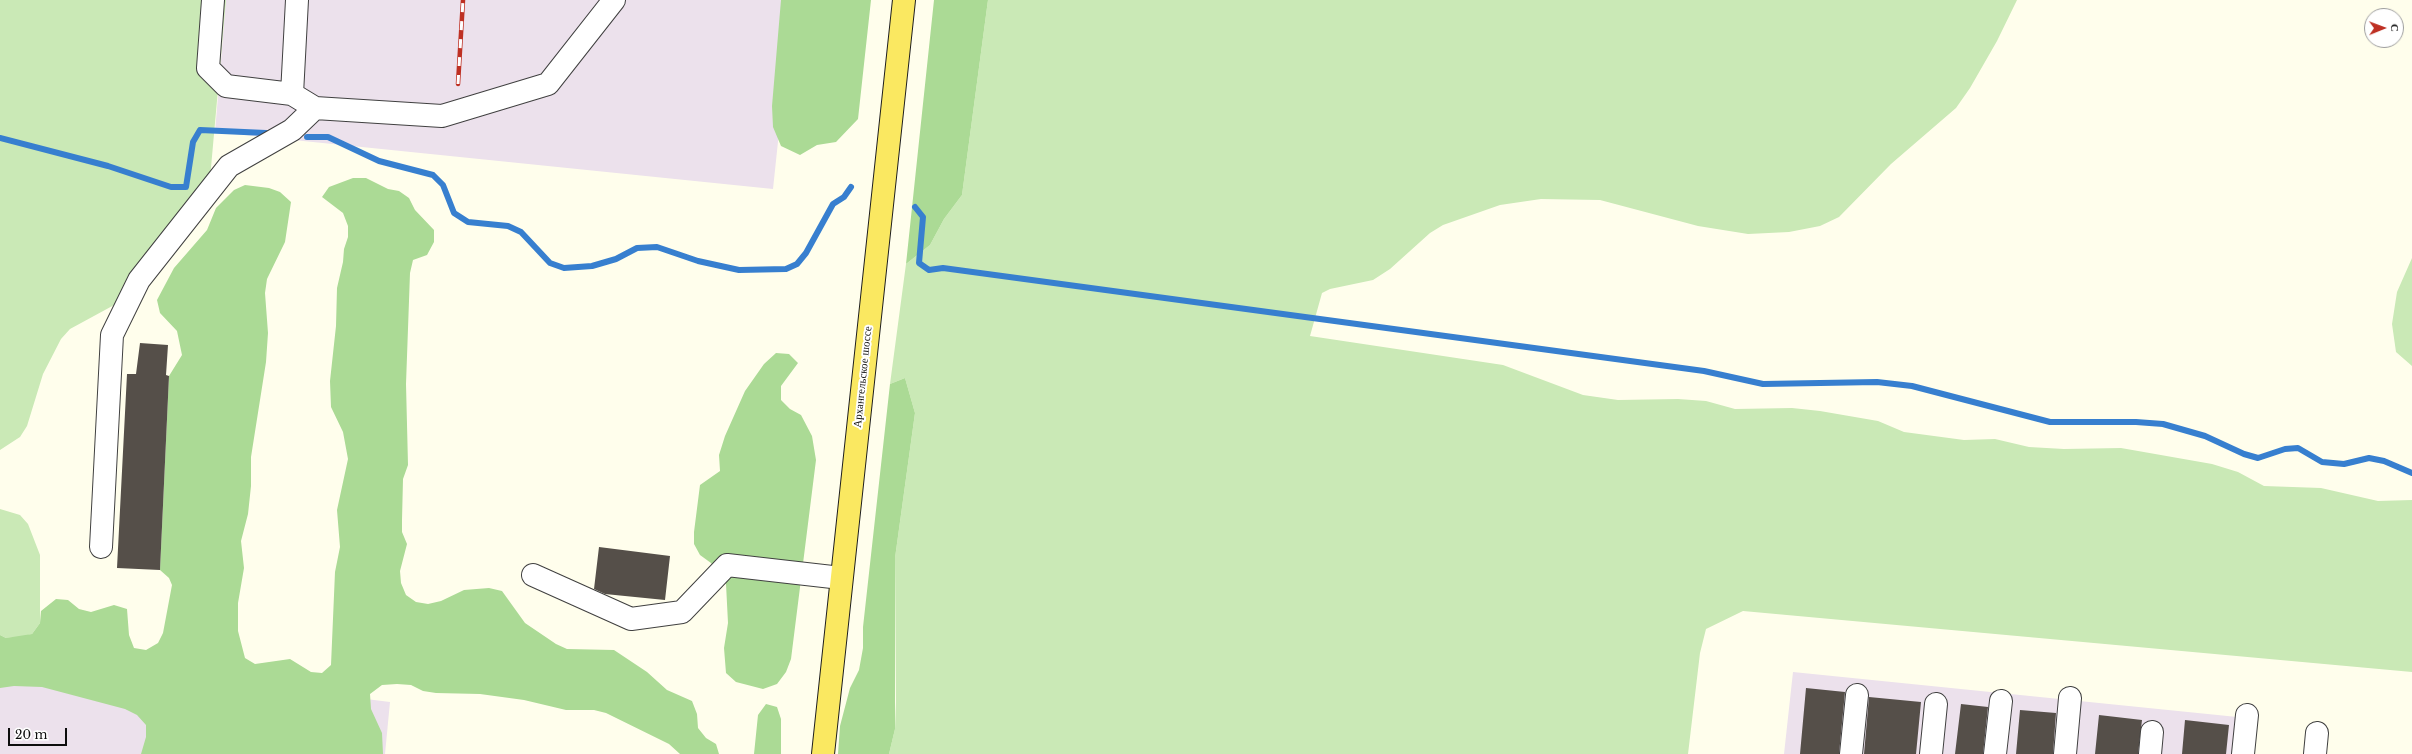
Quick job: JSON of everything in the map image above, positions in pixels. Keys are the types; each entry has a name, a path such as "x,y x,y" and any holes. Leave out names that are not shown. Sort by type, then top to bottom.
{"main road":[{"name":"Архангельское шоссе","path":"823,754 904,0"}],"lane":[{"path":"213,0 208,68 226,86 292,94 315,108 442,116 548,84 614,0"},
{"path":"292,94 297,0"},
{"path":"101,547 112,335 139,280 229,166 292,130 315,108"},
{"path":"533,575 631,619 682,612 727,565 841,578"},
{"path":"1851,754 1857,695"},
{"path":"2065,754 2070,698"},
{"path":"1995,754 2001,701"},
{"path":"1931,754 1936,704"},
{"path":"2243,754 2247,715"},
{"path":"2150,754 2152,732"},
{"path":"2315,754 2318,733"}],"shaded area":[{"path":"226,0 793,0 773,189 215,132"},
{"path":"0,653 390,702 385,754 0,754"},
{"path":"1793,672 2257,719 2253,754 1784,754"}],"green space":[{"path":"0,0 226,0 208,201 116,304 70,329 61,339 43,374 27,426 20,437 0,450"},
{"path":"781,0 871,0 858,119 836,142 817,145 800,155 781,146 773,127 772,106"},
{"path":"934,0 988,0 962,195 944,219 930,245 906,264"},
{"path":"988,0 2017,0 1997,41 1970,88 1956,108 1891,164 1839,217 1820,226 1789,232 1748,234 1698,226 1600,200 1541,199 1500,205 1443,225 1430,233 1390,269 1373,280 1330,289 1322,293 1310,336 1503,365 1583,395 1618,400 1678,399 1706,401 1735,409 1792,408 1820,411 1878,421 1904,432 1964,440 1995,439 2029,447 2064,449 2121,448 2212,464 2238,472 2264,486 2321,488 2378,501 2412,500 2412,672 1743,611 1706,629 1700,653 1688,754 889,754 895,729 896,702 895,558 915,413 905,378 890,384 906,264 930,245 944,219 962,195"},
{"path":"353,178 366,178 388,189 399,191 409,198 415,210 434,230 434,242 427,255 413,260 410,273 406,384 408,465 403,479 402,520 402,532 407,544 400,571 401,583 406,595 416,602 428,604 441,601 464,590 489,588 502,591 525,623 556,644 567,649 614,650 647,672 667,690 692,701 697,714 698,728 706,738 716,744 719,754 680,754 669,744 606,713 594,710 566,710 524,700 480,694 436,693 423,691 411,685 397,684 382,685 370,694 371,709 382,733 383,754 141,754 146,737 146,725 137,715 125,709 42,687 14,686 0,688 0,635 6,638 32,634 40,623 41,611 56,599 68,600 79,609 91,612 114,605 127,609 129,635 134,648 146,650 158,643 163,633 172,585 169,578 160,570 169,376 182,355 177,331 160,313 157,300 174,268 207,230 216,208 234,190 245,185 269,188 280,192 291,202 285,242 267,279 265,293 268,333 266,362 251,457 251,486 248,514 241,541 244,568 238,603 238,631 245,658 255,664 290,659 311,672 322,673 331,665 335,572 340,547 337,510 348,459 343,432 331,407 330,381 336,326 337,288 343,262 344,249 348,237 348,226 343,213 322,197 329,187"},
{"path":"2412,258 2412,366 2396,352 2392,324 2397,292"},
{"path":"776,353 789,354 798,363 781,386 781,400 790,409 801,415 812,436 816,460 791,659 786,672 777,684 763,689 736,682 726,673 724,648 728,623 726,584 711,563 700,555 694,544 694,532 700,485 720,471 719,455 725,436 745,391 764,364"},
{"path":"905,378 915,413 895,558 895,729 889,754 838,754 840,726 850,688 859,670 863,648 863,627 890,384"},
{"path":"0,509 20,515 28,524 40,555 40,623 32,634 20,637 6,638 0,635"},
{"path":"766,704 777,707 781,719 781,754 754,754 758,715"}],"building":[{"path":"140,343 168,345 166,375 169,376 160,570 117,568 127,374 136,374"},
{"path":"599,547 670,556 665,600 605,594 594,589"},
{"path":"1806,688 1845,692 1839,754 1800,754"},
{"path":"1869,697 1921,702 1916,754 1864,754"},
{"path":"1961,704 1988,707 1983,754 1955,754"},
{"path":"2020,710 2056,713 2053,754 2016,754"},
{"path":"2099,715 2142,720 2138,754 2095,754"},
{"path":"2185,720 2229,725 2226,754 2182,754"}],"waterway":[{"path":"0,138 108,166 171,187 186,187 193,142 200,130 266,133"},
{"path":"307,137 328,137 379,161 433,175 443,185 454,213 468,222 508,226 521,232 550,263 564,268 592,266 616,259 637,248 657,247 698,261 739,270 786,269 797,264 806,253 833,204 844,197 851,187"},
{"path":"915,207 923,217 919,263 929,270 943,268 1704,371 1763,384 1877,382 1912,386 2050,422 2136,422 2163,424 2205,436 2244,454 2258,458 2285,449 2298,448 2322,462 2344,464 2369,458 2384,461 2412,473"}],"railway":[{"path":"458,84 463,0"}]}
